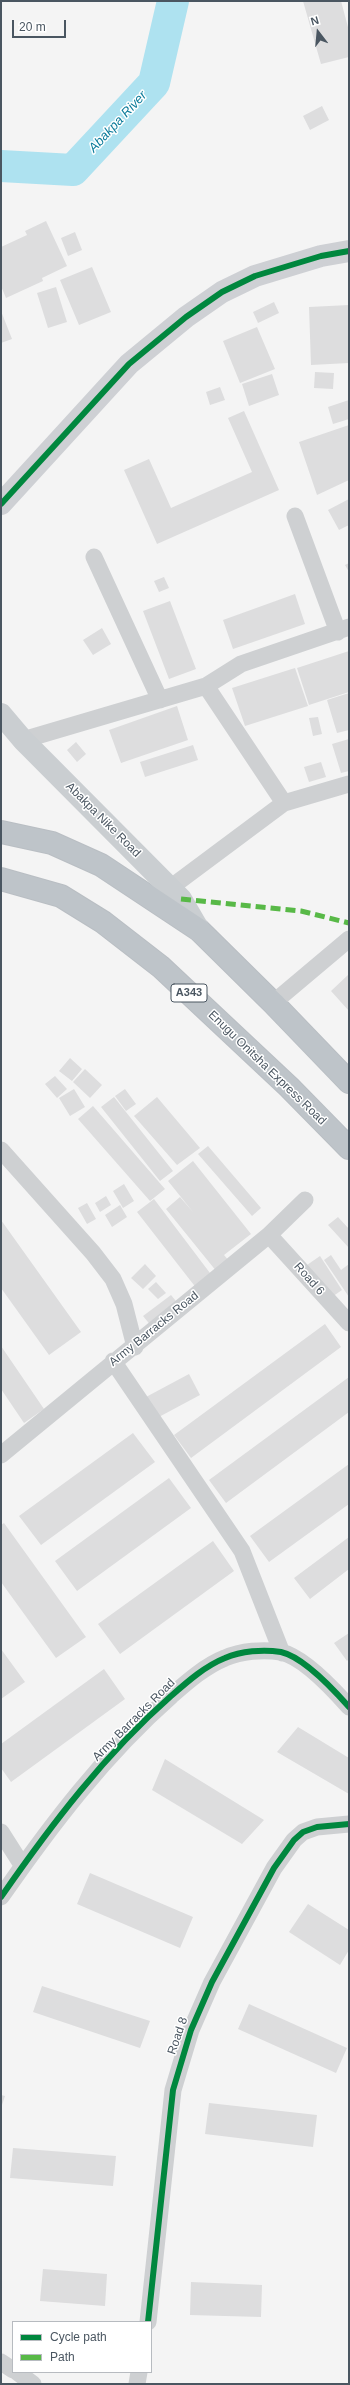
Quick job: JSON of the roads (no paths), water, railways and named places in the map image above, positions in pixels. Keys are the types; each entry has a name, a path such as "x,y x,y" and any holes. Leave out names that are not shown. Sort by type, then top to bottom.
{"highway":[{"path":"1,832 52,844 101,865 199,930 273,1003 349,1082"},
{"name":"Enugu Onitsha Express Road","path":"1,879 61,896 103,922 161,967 289,1087 349,1148"}],"main road":[{"name":"Abakpa Nike Road","path":"1,714 23,740 181,899 199,930"}],"street":[{"path":"1,504 129,364 186,317 222,292 255,276 321,256 349,251"},
{"path":"23,740 206,686 241,664 344,629 295,516"},
{"path":"94,557 160,700"},
{"path":"206,686 284,803"},
{"path":"170,888 284,803 349,784"},
{"path":"273,1003 349,939"},
{"path":"1,1150 93,1253 113,1279 124,1304 136,1346"},
{"name":"Army Barracks Road","path":"1,1455 114,1361 136,1346 269,1235 305,1200"},
{"name":"Road 6","path":"269,1235 349,1323"},
{"path":"114,1361 242,1551 282,1652"},
{"name":"Army Barracks Road","path":"1,1897 22,1865 95,1774 126,1740 192,1678 225,1658 252,1651 282,1652 310,1668 349,1707"},
{"name":"Road 8","path":"148,2321 173,2090 190,2030 212,1982 274,1868 294,1840 303,1832 317,1827 349,1824"},
{"path":"1,1832 22,1865"},
{"path":"1,2362 12,2369"},
{"path":"18,2373 33,2384"},
{"path":"137,2384 139,2373"}],"waterway":[{"name":"Abakpa River","path":"1,166 73,170 154,83 173,1"}]}
